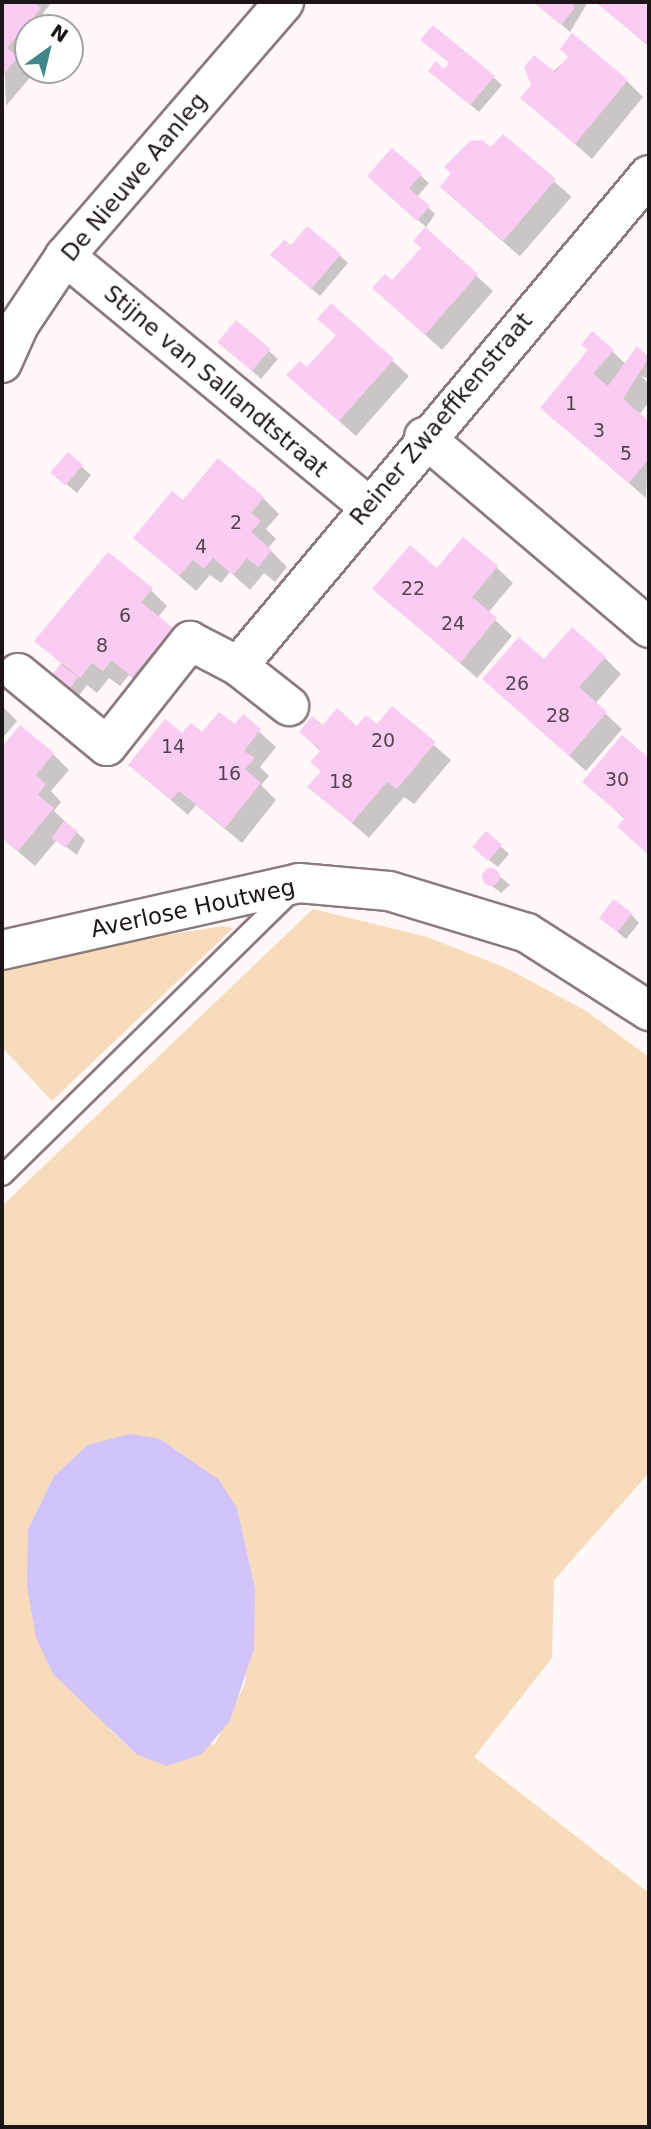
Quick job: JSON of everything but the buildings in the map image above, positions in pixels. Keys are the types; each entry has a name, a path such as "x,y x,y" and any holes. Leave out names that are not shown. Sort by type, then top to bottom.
{"street":[{"name":"De Nieuwe Aanleg","path":"2,363 19,325 65,256 284,2"},
{"name":"Reiner Zwaeffkenstraat","path":"238,666 424,437 649,176"},
{"name":"Stijne van Sallandtstraat","path":"65,256 367,505"},
{"path":"424,437 649,628"},
{"path":"18,673 107,746 190,641 238,666 289,706"},
{"name":"Averlose Houtweg","path":"2,950 299,883 389,891 474,913 573,957 649,1011"}],"lane":[{"path":"2,1175 299,883"}],"shaded area":[{"path":"313,909 427,937 506,968 586,1011 649,1057 649,1473 554,1580 552,1658 474,1757 649,1893 649,2127 2,2127 2,1206","holes":["54,1476 237,1508 255,1588 245,1684 215,1744 136,1754 109,1729 28,1529"]},
{"path":"223,926 233,928 52,1101 2,1047 2,972 84,948"},
{"path":"130,1434 160,1439 219,1480 237,1508 255,1588 254,1649 230,1721 202,1754 167,1766 136,1754 53,1674 36,1638 27,1586 28,1529 54,1476 88,1445"}]}
